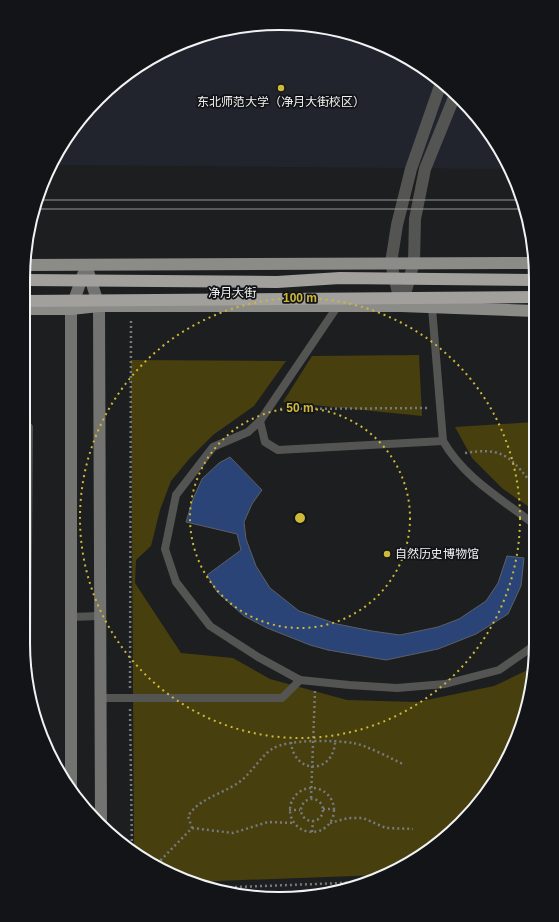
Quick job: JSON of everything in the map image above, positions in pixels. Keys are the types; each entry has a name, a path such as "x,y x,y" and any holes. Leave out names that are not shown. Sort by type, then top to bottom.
{"highway":[{"name":"净月大街","path":"30,280 277,282 340,278 529,280"},
{"name":"净月大街","path":"30,301 529,297"}],"main road":[{"path":"31,265 414,262 528,263"},
{"name":"净月大街","path":"30,309 71,309 99,306 337,308 401,306 529,311"}],"street":[{"path":"401,306 391,263 408,177 439,88"},
{"path":"401,306 414,262 415,219 425,168 453,100"},
{"path":"86,265 99,306 100,816"},
{"path":"71,779 71,309 86,265"}],"lane":[{"path":"337,308 260,421 248,432 213,447 176,495 165,549 176,582 210,626 258,657 300,680 398,688 445,684 500,670 529,650"},
{"path":"432,308 443,441 451,455 473,479 529,521"},
{"path":"260,421 265,442 278,450 443,441"},
{"path":"70,617 100,616"},
{"path":"101,698 282,698 300,680"}],"path":[{"path":"131,306 130,698 132,843"},
{"path":"268,410 440,408"},
{"path":"451,455 484,451 499,452 515,462 529,479"},
{"path":"312,798 315,682"},
{"path":"291,742 292,751 296,759 303,764 312,766 326,762 331,757 335,743"},
{"path":"192,828 188,816 193,808 213,795 239,783 270,749 291,742 354,743 403,764"},
{"path":"312,788 325,792 333,802 334,810 330,823 325,828 312,832 298,828 294,823 290,810 292,799 296,794 312,788"},
{"path":"312,798 321,804 323,810 318,819 313,821 306,820 302,816 300,810 302,804 306,800 312,798"},
{"path":"290,810 300,810"},
{"path":"323,810 334,810"},
{"path":"330,823 348,818 363,818 386,828 414,829"},
{"path":"312,832 313,821"},
{"path":"192,828 233,833 268,822 294,823"},
{"path":"160,862 192,828"},
{"path":"232,887 344,883"}],"shaded area":[{"name":"东北师范大学（净月大街校区）","path":"280,30 312,32 360,43 404,63 444,92 456,103 487,141 503,169 58,165 72,141 103,103 141,72 155,63 199,43 247,32"},
{"path":"419,355 422,416 283,402 312,356"},
{"path":"131,360 286,361 254,406 213,435 190,458 171,481 160,510 151,546 136,560 135,583 181,653 233,658 270,679 347,700 417,702 494,686 527,670 516,723 496,767 467,807 456,819 418,850 404,859 369,875 208,881 199,879 169,866 155,859 134,845"},
{"path":"529,422 529,507 503,489 472,458 455,427"}],"building":[{"path":"230,457 262,490 252,504 244,522 246,539 256,566 270,588 299,611 337,624 400,635 438,627 459,619 486,601 498,583 507,556 524,558 521,586 508,614 476,634 438,649 386,660 328,650 310,645 267,628 244,616 217,592 207,575 241,550 237,534 186,522 193,499 202,479 219,463"}],"tram line":[{"path":"43,200 516,200"},
{"path":"40,209 518,209"}],"place":[{"name":"东北师范大学（净月大街校区）","path":"281,88"},
{"name":"自然历史博物馆","path":"387,554"}]}
